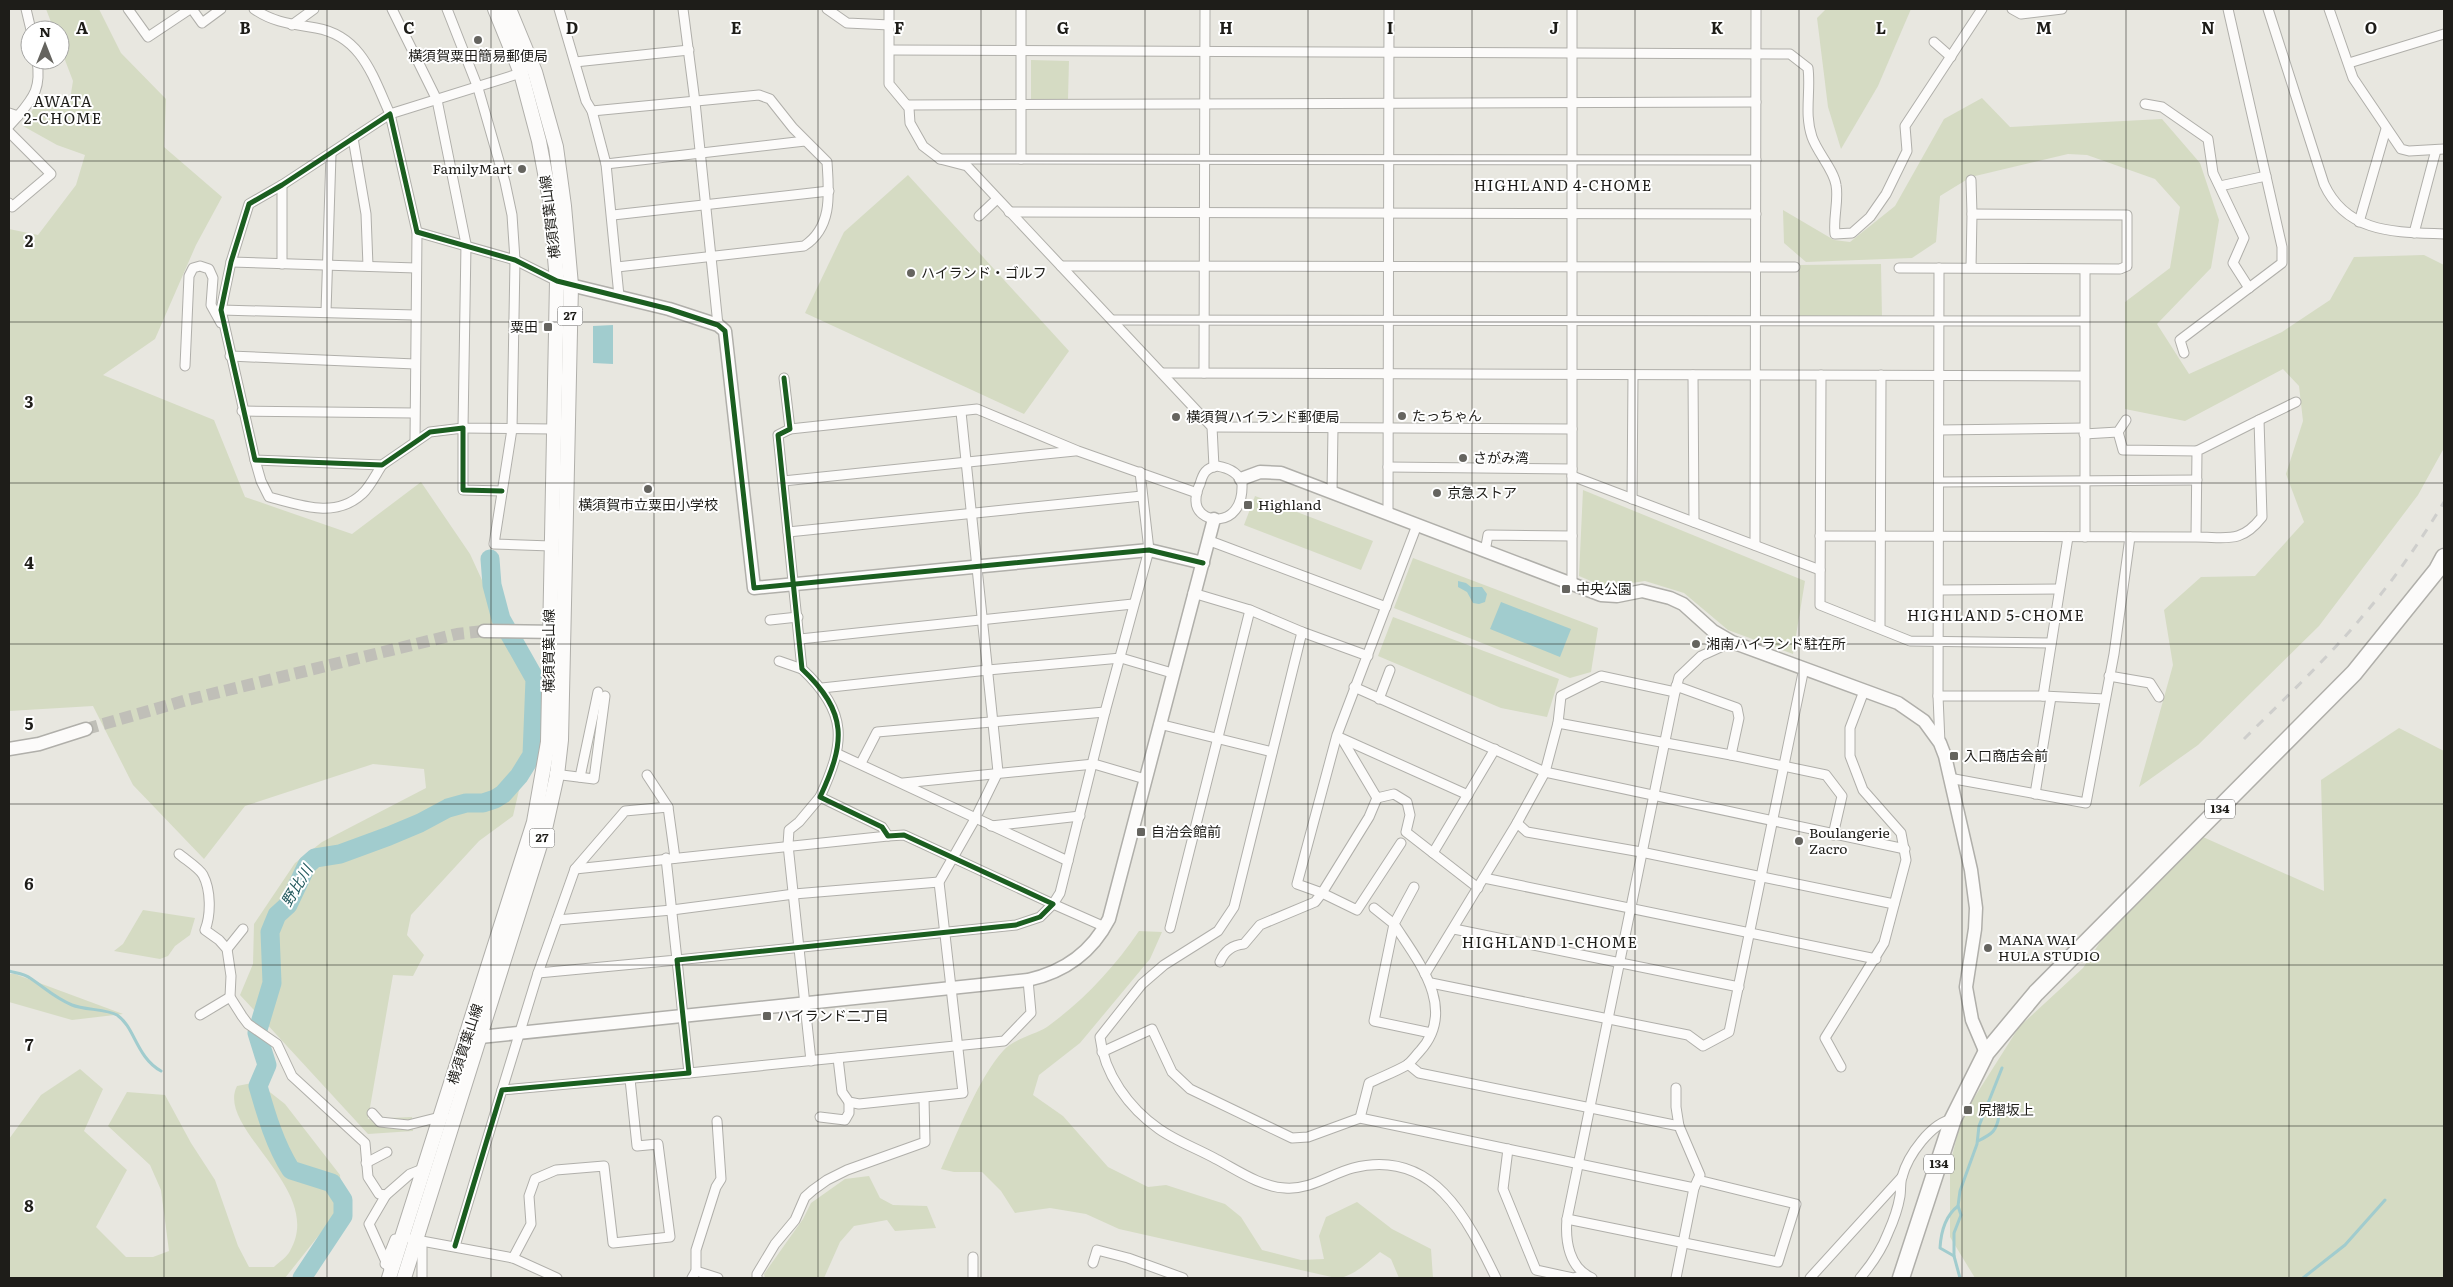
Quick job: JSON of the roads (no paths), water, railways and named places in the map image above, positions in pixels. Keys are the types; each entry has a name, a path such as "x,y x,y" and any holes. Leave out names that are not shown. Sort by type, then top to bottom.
{"highway":[{"name":"134","path":"1901,1278 1953,1119 1986,1053 2036,993 2354,673 2437,570 2444,557"}],"main road":[{"name":"横須賀葉山線","path":"392,1273 409,1237 474,1035 545,829 550,774 549,632 557,281 550,200 539,141 521,74 495,9"},
{"name":"横須賀葉山線","path":"509,9 534,72 556,147 564,206 571,285 561,740 550,774"},
{"name":"横須賀葉山線","path":"409,1237 425,1168 448,1115"}],"street":[{"path":"128,9 148,38 191,9 202,22 221,9"},
{"path":"254,9 267,18 292,25 318,28 338,35 356,47 390,114 417,232 414,441"},
{"path":"292,25 314,9"},
{"path":"392,9 437,100 466,244 463,490 502,491"},
{"path":"447,9 478,88 505,182 512,215 515,260 512,429 494,544 551,546"},
{"path":"559,9 586,102 592,112 606,164 619,296"},
{"path":"683,9 701,153 718,325"},
{"path":"827,9 847,23 890,25"},
{"path":"890,9 889,84 907,104 910,123 924,146 940,159 967,166 1212,427 1214,467"},
{"path":"1021,9 1021,159"},
{"path":"1204,374 1205,9"},
{"path":"1388,514 1389,9"},
{"path":"1572,9 1572,585"},
{"path":"1755,545 1756,9"},
{"path":"890,50 1790,54 1808,68 1811,86 1807,113 1812,136 1836,184 1833,218 1835,234 1852,233 1870,217 1886,194 1907,151 1904,126 1982,9"},
{"path":"2012,9 2021,14 2062,9"},
{"path":"2184,353 2180,340 2282,263 2282,247 2228,9"},
{"path":"2268,9 2324,184 2332,199 2359,222 2384,230 2444,234"},
{"path":"2329,9 2353,78 2401,149 2409,151 2440,150 2414,233"},
{"path":"2349,63 2444,34"},
{"path":"1934,42 1951,57"},
{"path":"575,62 689,50"},
{"path":"9,126 13,115 34,97 40,78 39,70"},
{"path":"521,74 390,114 250,204 231,262 221,310 242,412 261,481 269,497 328,510 342,508 362,494 382,465 414,441 430,432 464,428 553,429"},
{"path":"592,112 760,94 770,99 805,141 826,162 829,204 817,238 804,246 616,267"},
{"path":"907,104 1756,102"},
{"path":"2145,104 2162,107 2208,139 2213,173 2242,230 2244,238 2233,263 2249,288"},
{"path":"2359,222 2386,129"},
{"path":"9,132 52,174 12,207 9,203"},
{"path":"353,138 366,214 368,266"},
{"path":"606,164 805,141"},
{"path":"326,312 330,154"},
{"path":"940,159 1756,160"},
{"path":"2220,186 2266,176"},
{"path":"1971,180 1971,268"},
{"path":"282,185 282,264"},
{"path":"612,215 829,191"},
{"path":"979,216 997,199"},
{"path":"1009,212 1756,214"},
{"path":"1898,268 2085,270 2120,269 2127,266 2127,215 1972,214"},
{"path":"417,232 466,244 515,260 557,281 619,296 718,325 725,331 754,588 1149,550 1203,563"},
{"path":"231,262 416,268"},
{"path":"185,366 189,276 193,268 200,266 209,269 213,278 211,305 226,332"},
{"path":"1060,266 1795,267"},
{"path":"1939,268 1938,696 1940,743 1971,870 1976,908 1975,929 1966,987 1972,1020 1986,1053"},
{"path":"2084,537 2085,270"},
{"path":"221,310 415,315"},
{"path":"1112,320 2084,321"},
{"path":"230,356 415,364"},
{"path":"1162,373 2084,376"},
{"path":"1632,499 1633,375"},
{"path":"1693,375 1694,522"},
{"path":"1821,375 1820,605 1910,641 1938,643 2051,643"},
{"path":"1880,628 1881,375"},
{"path":"784,378 790,429"},
{"path":"2126,420 2118,432 2123,450 2197,451 2296,402"},
{"path":"802,669 778,435 790,429 977,410 1197,494"},
{"path":"242,412 414,413"},
{"path":"849,1102 859,1104 963,1093 938,882 975,819 998,772 961,412"},
{"path":"1820,536 2242,537 2262,517 2259,420"},
{"path":"1212,427 1572,429"},
{"path":"1332,492 1333,428"},
{"path":"1939,430 2118,432"},
{"path":"783,481 1078,450"},
{"path":"2196,537 2197,451"},
{"path":"255,460 382,465"},
{"path":"1214,467 1226,468 1241,479 1242,494 1233,514 1224,519 1214,519 1204,514 1196,501 1204,473 1214,467"},
{"path":"1388,467 1572,472 1632,499 1820,570"},
{"path":"538,973 945,933 1028,922 1040,916 1054,904 1060,893 1094,764 1105,712 1121,658 1133,604 1149,550 1140,472"},
{"path":"1241,479 1260,472 1273,472 1289,476 1572,585 1607,596 1642,592 1670,598 1684,604 1713,631 1732,642 1898,703 1913,711 1924,721 1940,743"},
{"path":"1939,482 2197,480"},
{"path":"788,532 1142,496"},
{"path":"474,1035 519,1033 1028,980 1050,974 1072,962 1094,943 1109,919 1193,593 1210,541 1214,519"},
{"path":"1401,842 1357,910 1322,893 1297,884 1354,687 1368,656 1417,524"},
{"path":"1486,546 1488,535 1572,536"},
{"path":"2035,794 2047,696 2051,643 2068,537"},
{"path":"1949,778 2086,803 2109,676 2130,537"},
{"path":"1210,541 1386,606"},
{"path":"1939,590 2060,588"},
{"path":"1193,593 1250,610 1302,632 1368,656"},
{"path":"800,639 1133,604"},
{"path":"1170,928 1250,610"},
{"path":"770,620 798,617"},
{"path":"489,631 564,632"},
{"path":"1302,632 1234,906 1218,931 1164,965 1142,984 1100,1037 1102,1052 1111,1077 1138,1111 1160,1130 1265,1184 1285,1188 1308,1186 1352,1168 1374,1164 1396,1164 1420,1173 1448,1197 1478,1241 1496,1278"},
{"path":"1588,1276 1571,1256 1565,1238 1567,1219 1588,1108 1675,689 1679,677 1701,656 1732,642"},
{"path":"822,688 1121,658 1172,673"},
{"path":"779,661 802,669 822,688 836,718 838,732 838,754 820,797 790,830 788,845 811,1061"},
{"path":"1431,983 1688,1034 1703,1046 1729,1032 1804,668"},
{"path":"1380,699 1390,670"},
{"path":"1425,974 1517,823 1545,772 1558,723 1561,696 1601,676 1675,689 1737,708 1739,718 1730,755"},
{"path":"2109,676 2150,683 2159,696"},
{"path":"1354,687 1545,772 1905,849"},
{"path":"1841,1067 1825,1038 1850,996 1876,959 1884,943 1906,860 1901,833 1863,790 1850,756 1850,728 1864,691"},
{"path":"550,774 580,777 594,778 601,694 580,777"},
{"path":"1938,696 2047,696 2105,699"},
{"path":"860,763 877,732 1105,712"},
{"path":"1558,723 1664,742 1826,775 1842,796 1832,834"},
{"path":"1159,724 1272,752"},
{"path":"9,749 39,744 86,729"},
{"path":"1340,737 1468,795"},
{"path":"1340,737 1377,798"},
{"path":"1433,853 1494,749"},
{"path":"838,754 1068,861"},
{"path":"902,783 1094,764 1145,779"},
{"path":"646,775 668,807 672,910 689,1073"},
{"path":"1377,798 1394,794 1407,802 1410,815 1406,832 1478,888"},
{"path":"820,797 882,827 888,836"},
{"path":"1220,962 1224,953 1238,945 1244,944 1260,925 1315,902 1369,817 1377,798"},
{"path":"455,1246 538,973 575,869 625,811 668,807"},
{"path":"991,826 1080,816"},
{"path":"1517,823 1527,832 1641,852 1894,904"},
{"path":"575,869 788,845 904,835 1105,927"},
{"path":"179,854 203,874 208,896 209,920 205,930 219,940 227,950 232,976 230,997 248,1024 277,1044 292,1076 364,1142 368,1177 379,1194 386,1195"},
{"path":"1484,878 1876,959"},
{"path":"558,920 672,910 794,894 938,882"},
{"path":"1414,887 1394,924 1374,1022 1431,1033"},
{"path":"1360,1118 1369,1083 1408,1064 1429,1041 1437,1007 1431,983 1394,924 1374,908"},
{"path":"227,950 244,929"},
{"path":"1454,929 1739,987"},
{"path":"502,1090 1004,1041 1031,1013 1028,980"},
{"path":"200,1015 230,997"},
{"path":"1102,1052 1152,1029 1172,1072 1190,1089 1292,1138 1308,1137 1360,1118 1577,1163 1796,1204 1778,1262 1567,1219"},
{"path":"820,1117 846,1120 849,1113 849,1102 842,1092 838,1058"},
{"path":"1408,1064 1419,1073 1679,1126"},
{"path":"514,1258 531,1224 529,1196 534,1179 556,1170 604,1166 613,1243 670,1237 658,1144 637,1146 630,1079"},
{"path":"1676,1088 1679,1126 1700,1175 1696,1184 1676,1278"},
{"path":"757,1278 757,1274 775,1244 795,1220 806,1196 827,1180 847,1170 925,1142 924,1098"},
{"path":"372,1113 380,1122 408,1125 448,1115"},
{"path":"1810,1278 1902,1177 1929,1131 1945,1120 1953,1119"},
{"path":"717,1121 721,1179 716,1187 696,1250 694,1275 718,1278"},
{"path":"1508,1149 1503,1188 1536,1270 1573,1278 1588,1276"},
{"path":"366,1163 387,1152"},
{"path":"392,1273 369,1224 386,1195 410,1174 425,1168"},
{"path":"1860,1278 1870,1267 1888,1233 1900,1197 1902,1177"},
{"path":"409,1237 514,1258 557,1278"},
{"path":"392,1273 409,1237"},
{"path":"409,1237 422,1278"},
{"path":"1093,1263 1096,1250 1128,1258 1177,1278"},
{"path":"972,1258 973,1278"}],"water":[{"path":"613,325 613,364 593,363 593,326"},
{"path":"1458,581 1466,583 1471,587 1482,587 1487,594 1485,602 1473,603 1467,592 1458,587"},
{"path":"1501,602 1571,629 1560,657 1490,629"}],"waterway":[{"name":"野比川","path":"302,1278 343,1216 343,1200 332,1183 291,1170 276,1140 258,1086 267,1065 257,1033 272,983 270,932 277,915 288,905 307,865 315,858 340,854 389,836 420,823 448,808 466,803 483,803 495,799 503,794 519,776 532,755 535,679 501,619 492,585 490,559"},
{"path":"9,971 28,977 55,996 72,1005 117,1015 128,1027 146,1058 161,1071"},
{"path":"1960,1278 1954,1256 1940,1248 1941,1236 1944,1224 1958,1206 1960,1191 1977,1144 1979,1126 2002,1068"},
{"path":"1978,1141 1990,1134 1997,1125 1999,1115 1988,1106"},
{"path":"2303,1278 2345,1245 2385,1200"},
{"path":"1954,1256 1954,1233 1961,1215 1958,1206"}],"tunnel":[{"path":"86,729 187,700 457,634 484,631"}],"railway":[{"path":"2244,739 2353,628 2408,558 2444,502"}],"place":[{"name":"横須賀粟田簡易郵便局","path":"478,40"},
{"name":"FamilyMart","path":"522,169"},
{"name":"ハイランド・ゴルフ","path":"911,273"},
{"name":"粟田","path":"548,327"},
{"name":"たっちゃん","path":"1402,416"},
{"name":"横須賀ハイランド郵便局","path":"1176,417"},
{"name":"さがみ湾","path":"1463,458"},
{"name":"横須賀市立粟田小学校","path":"648,489"},
{"name":"京急ストア","path":"1437,493"},
{"name":"Highland","path":"1248,505"},
{"name":"中央公園","path":"1566,589"},
{"name":"湘南ハイランド駐在所","path":"1696,644"},
{"name":"入口商店会前","path":"1954,756"},
{"name":"自治会館前","path":"1141,832"},
{"name":"Boulangerie Zacro","path":"1799,841"},
{"name":"MANA WAI HULA STUDIO","path":"1988,948"},
{"name":"ハイランド二丁目","path":"767,1016"},
{"name":"尻摺坂上","path":"1968,1110"}],"district":[{"name":"AWATA 2-CHOME","path":"63,110"},
{"name":"HIGHLAND 4-CHOME","path":"1563,186"},
{"name":"HIGHLAND 5-CHOME","path":"1996,616"},
{"name":"HIGHLAND 1-CHOME","path":"1550,943"}]}
